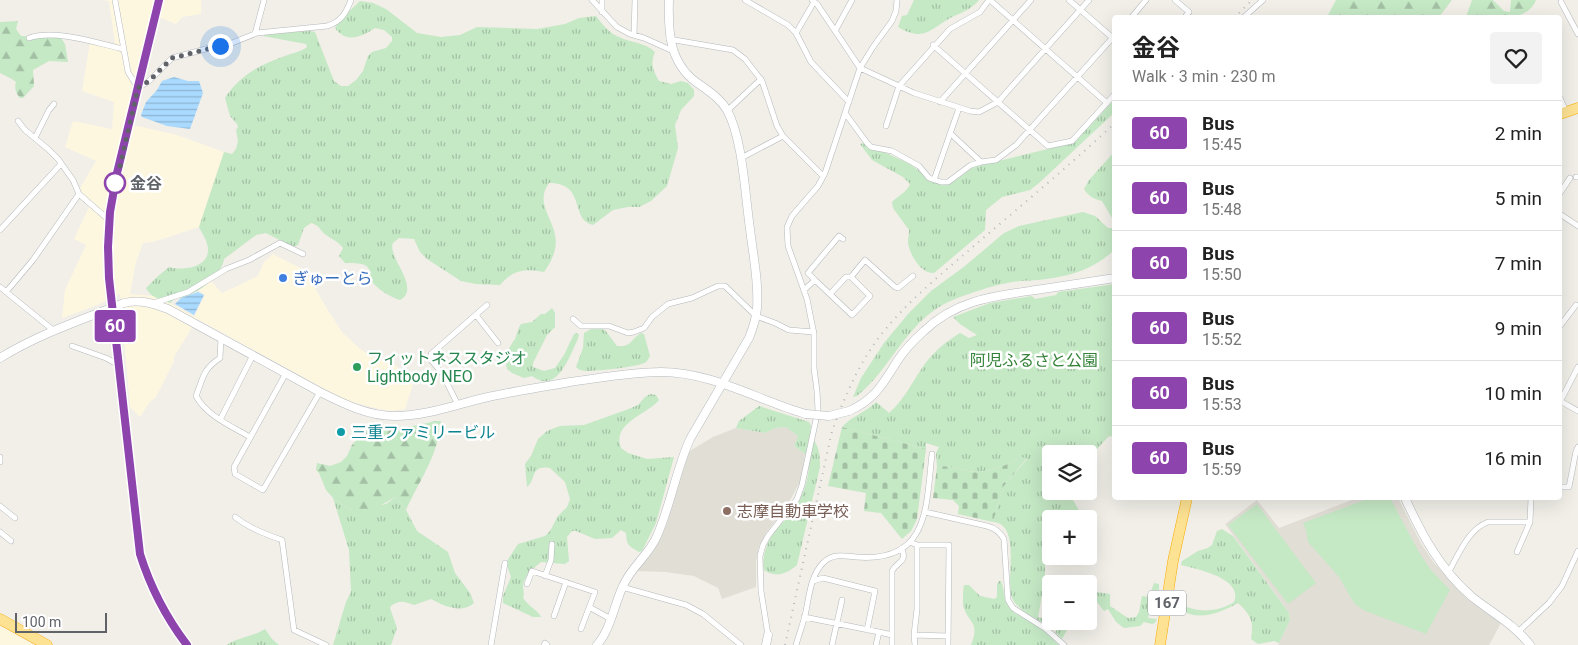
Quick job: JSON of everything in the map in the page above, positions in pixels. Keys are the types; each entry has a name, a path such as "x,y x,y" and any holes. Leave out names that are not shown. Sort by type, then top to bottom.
{"highway":[{"path":"1563,113 1578,108"},
{"name":"167","path":"1160,645 1173,561 1187,500"},
{"path":"0,619 47,645"}],"street":[{"path":"115,0 122,49 128,72 138,88"},
{"path":"159,0 117,173 108,247 109,278 140,554 155,596 170,622 187,645"},
{"path":"255,34 264,0"},
{"path":"138,88 149,81 172,58 227,45 255,34 327,26 335,23 342,17 351,0"},
{"path":"592,0 617,27 673,51"},
{"path":"602,0 602,12"},
{"path":"634,35 635,0"},
{"path":"597,645 611,619 627,576 657,536 690,439 749,338 756,316 756,281 741,158 734,128 727,111 720,101 686,74 673,51 670,39 669,0"},
{"path":"745,0 754,2 788,25 796,33 811,62 849,102"},
{"path":"835,30 852,0"},
{"path":"766,645 768,635 761,592 760,556 768,536 797,499 802,485 818,410 818,391 814,368 814,332 804,290 788,246 787,227 792,216 818,186 823,176 860,68 892,21 896,11 897,0"},
{"path":"886,126 899,86 950,29 980,12 989,0 1107,103"},
{"path":"940,102 1032,0"},
{"path":"1069,0 1112,35"},
{"path":"796,33 813,1 860,68 940,102 979,112 998,102 1089,0"},
{"path":"1134,15 1146,0"},
{"path":"1175,0 1189,12 1186,15"},
{"path":"1246,15 1263,0"},
{"path":"1560,2 1578,34"},
{"path":"30,38 34,36 64,35 122,49"},
{"path":"670,39 733,50 745,59 761,79 777,126 783,136 823,176"},
{"path":"846,113 871,147 892,151 919,166 934,180 948,182 971,165 996,160 1016,145 1112,39"},
{"path":"934,45 1048,146 1072,141 1112,97"},
{"path":"727,111 761,79"},
{"path":"35,138 54,104"},
{"path":"934,180 959,108"},
{"path":"18,121 22,127 54,155 74,180 79,194 110,221"},
{"path":"950,133 981,162"},
{"path":"741,158 783,136"},
{"path":"0,230 61,164"},
{"path":"1562,191 1575,177"},
{"path":"6,292 33,260 79,194"},
{"path":"1562,215 1578,226"},
{"path":"843,238 839,236 808,273 852,315 870,296 851,277"},
{"path":"153,303 188,292 226,269 249,260 280,243 303,254"},
{"path":"830,294 846,278 851,277 865,260 895,287 898,288 913,276"},
{"path":"0,358 53,330 134,300 168,308 320,392 360,410 388,416 425,413 488,397 609,376 660,372 675,373 724,383 786,408 806,414 829,416 865,403 882,386 903,354 929,326 964,305 984,298 1112,278"},
{"path":"804,290 815,280"},
{"path":"573,319 580,326 609,326 628,333 634,332 644,328 652,317 668,304 692,298 718,286 724,286 756,316 788,330 814,332"},
{"path":"0,287 53,330"},
{"path":"458,405 442,372 431,360 431,354 487,305"},
{"path":"1562,323 1576,305"},
{"path":"476,315 498,343"},
{"path":"221,338 220,358 206,370 196,396 220,420 250,436"},
{"path":"72,346 106,358 119,366"},
{"path":"220,420 253,355"},
{"path":"1562,398 1578,368"},
{"path":"286,373 234,467 234,474 263,490 320,392"},
{"path":"1562,403 1578,411"},
{"path":"1562,487 1569,487 1578,447"},
{"path":"796,645 813,581 819,568 825,561 832,557 871,558 890,554 910,542 921,527 925,512 932,454"},
{"path":"0,457 0,462"},
{"path":"1407,500 1426,541 1448,573 1472,596 1519,632 1530,645"},
{"path":"1517,552 1530,522 1531,500"},
{"path":"0,506 15,518"},
{"path":"925,512 997,530 1004,540 1008,600 1013,608 1046,628 1064,645"},
{"path":"235,517 256,530 282,540 294,630 326,645"},
{"path":"1448,573 1467,540 1482,524 1488,522 1530,522"},
{"path":"0,532 11,541"},
{"path":"910,542 917,545 949,545 948,645"},
{"path":"545,576 551,560 552,544"},
{"path":"915,645 917,545"},
{"path":"892,645 894,595 892,571 903,559 902,548"},
{"path":"1519,632 1549,603 1562,586 1578,551"},
{"path":"491,645 505,563"},
{"path":"527,584 532,571 595,592 581,630"},
{"path":"813,581 823,578 875,591 867,630"},
{"path":"554,616 566,582"},
{"path":"622,587 695,609 741,645"},
{"path":"832,645 842,600"},
{"path":"589,607 611,619"},
{"path":"804,617 892,635"},
{"path":"876,645 879,632"},
{"path":"914,635 948,636"}],"shaded area":[{"path":"103,0 201,0 201,14 182,17 176,24 159,17 133,125 177,135 224,152 199,227 153,242 143,243 136,262 130,294 154,296 194,317 205,295 198,290 211,281 222,293 258,276 264,262 273,254 306,271 342,332 360,349 376,359 391,362 414,381 405,409 393,411 379,409 345,400 197,319 174,357 174,361 156,397 149,403 140,417 130,407 120,294 62,318 65,290 86,245 74,239 91,203 79,190 96,161 65,147 73,121 112,129 114,102 82,91 90,42 115,44 109,1"},
{"name":"志摩自動車学校","path":"786,427 798,436 794,446 805,454 801,480 788,504 766,533 759,546 756,562 756,587 722,599 718,588 694,576 637,571 660,540 667,524 687,454 713,437 736,428 765,433 775,428"},
{"path":"1257,500 1279,528 1352,500 1399,500 1422,545 1434,563 1467,599 1501,623 1489,645 1278,645 1290,620 1289,613 1225,524"},
{"path":"0,626 34,645 0,645"}],"green space":[{"path":"914,0 979,0 967,10 933,29 921,34 915,34 898,27 902,16 907,15"},
{"path":"1336,0 1452,0 1441,15 1328,15"},
{"path":"1472,0 1493,0 1504,11 1510,12 1511,0 1536,0 1531,8 1518,15 1467,15"},
{"path":"360,1 373,3 386,9 417,33 441,37 460,35 477,27 537,29 565,24 579,18 596,16 615,35 651,49 655,52 653,67 659,81 671,84 681,81 688,83 694,90 694,96 681,110 675,125 678,148 667,186 651,201 639,207 613,210 593,225 581,216 569,189 561,185 549,183 545,190 544,203 556,240 552,259 544,272 519,271 500,285 461,281 427,259 420,252 414,239 399,238 393,243 392,249 407,284 405,296 400,300 373,284 370,280 369,268 360,264 345,263 339,256 343,248 316,225 311,223 304,228 298,245 293,247 266,233 256,235 224,259 222,266 212,279 190,295 176,298 170,303 153,296 146,288 169,267 181,269 194,267 200,264 207,255 207,243 199,227 224,152 232,154 236,149 238,141 236,130 238,127 230,116 225,98 237,83 251,72 267,63 307,47 306,44 263,36 270,33 315,32 334,81 341,86 348,86 363,71 368,56 372,52 386,48 392,41 392,37 384,30 375,28 365,34 349,37 344,36 335,28 339,21"},
{"path":"18,21 16,29 21,36 61,38 65,44 68,62 49,61 33,70 34,86 23,98 20,98 16,93 16,82 0,73 0,22"},
{"path":"1112,102 1112,115 1039,183 1030,190 1002,197 986,210 985,230 934,273 925,270 917,263 908,243 909,230 893,208 892,202 905,192 910,184 903,177 872,160 860,144 864,143 867,148 882,151 910,164 926,176 949,184 974,167 1069,145"},
{"path":"1112,154 1112,218 1102,201 1087,194 1084,189 1089,180"},
{"path":"1083,212 1095,216 1108,228 1112,228 1112,252 1092,266 1074,273 1056,278 1005,283 946,303 920,323 869,385 857,396 853,397 861,378 884,343 908,314 931,291 965,266 1004,233 1019,226"},
{"name":"阿児ふるさと公園","path":"1112,284 1112,436 1108,437 1097,449 1097,445 1042,445 1042,500 1073,500 1079,510 1042,510 1042,565 1045,565 1045,575 1042,575 1042,595 1038,617 1042,618 1042,622 1019,607 1012,598 1010,590 1010,542 1007,532 1002,525 993,522 1003,487 1027,459 1020,457 1000,467 981,472 947,466 937,467 936,453 939,447 926,443 926,449 842,427 876,402 889,413 903,397 930,357 939,348 960,333 969,338 977,335 953,317 990,303 1032,296 1035,299 1056,295 1058,292"},
{"path":"552,308 555,313 555,327 547,335 533,363 533,367 544,371 555,368 564,355 574,334 577,333 579,335 577,341 566,364 561,372 548,381 541,381 532,376 524,378 512,373 507,369 506,356 521,324 532,322"},
{"path":"600,328 605,330 617,346 625,346 641,333 644,334 650,356 649,359 642,364 627,367 587,371 578,369 576,367 583,348 584,333 591,329"},
{"path":"650,394 656,395 659,400 632,420 621,432 619,439 621,448 628,453 647,459 674,457 656,523 642,551 639,552 630,546 626,533 621,530 612,538 595,539 572,531 567,537 569,561 565,564 541,562 525,578 523,598 541,617 533,617 503,603 503,596 511,577 507,561 518,544 545,536 558,516 567,507 570,499 565,482 550,468 536,471 527,487 525,464 531,456 538,439 547,431 560,426 584,425 626,410 638,405"},
{"path":"759,406 809,422 811,426 810,434 819,453 820,467 797,565 781,574 772,574 764,570 764,554 773,533 790,515 802,495 809,471 809,463 808,456 794,446 798,436 786,427 775,428 765,433 736,428 739,421"},
{"path":"441,421 437,445 406,510 396,497 370,511 352,511 333,498 326,490 316,470 317,463 330,466 341,462 347,456 352,445 372,422 387,427 395,427"},
{"path":"842,427 926,449 917,519 911,531 902,539 881,513 864,511 866,493 828,486"},
{"path":"1020,457 1027,458 1003,487 993,522 958,514 959,506 953,500 933,498 937,467 947,466 981,472 1000,467"},
{"path":"396,497 406,510 417,531 448,552 455,573 470,593 474,603 464,608 452,608 431,599 414,605 397,602 390,608 397,628 391,645 333,645 346,602 351,592 349,550 333,498 352,511 386,504"},
{"path":"1365,500 1391,500 1420,554 1431,570 1450,590 1426,634 1363,610 1354,603 1339,577 1308,542 1303,523"},
{"path":"1257,504 1316,583 1288,604 1228,525"},
{"path":"1222,529 1233,536 1289,613 1290,620 1279,643 1274,641 1258,644 1251,639 1252,623 1246,611 1238,603 1206,615 1190,614 1175,606 1175,603 1177,603 1195,610 1213,610 1234,602 1235,594 1232,587 1226,581 1207,572 1181,565 1182,561 1212,545 1217,531"},
{"path":"1001,581 1007,604 1012,610 1038,626 1059,645 971,645 975,631 963,604 964,585 969,585 980,596 994,599 997,597 997,585"},
{"path":"1154,583 1159,584 1159,600 1152,605 1148,618 1157,619 1155,623 1144,622 1140,626 1124,628 1116,622 1108,609 1104,611 1097,602 1097,592 1110,594 1110,606 1128,618 1136,617 1139,612 1142,596 1149,597"},
{"path":"265,629 279,645 227,645 256,634"},
{"name":"阿児ふるさと公園","path":"1057,630 1067,630 1062,639 1055,632"}],"water":[{"path":"174,77 188,81 199,81 203,93 190,129 167,126 141,115 146,102 162,81"},
{"path":"198,292 204,295 194,315 175,304 181,298"}],"railway":[{"path":"1237,15 1252,0"},
{"path":"785,645 832,431 860,366 875,342 916,296 1112,126"}],"bus line":[{"name":"60","path":"159,0 117,173 110,212 109,278 140,554 155,596 170,622 187,645"}],"place":[{"name":"金谷","path":"115,183"},
{"name":"ぎゅーとら","path":"283,278"},
{"name":"フィットネススタジオ Lightbody NEO","path":"357,367"},
{"name":"三重ファミリービル","path":"341,432"},
{"name":"志摩自動車学校","path":"727,511"}],"route":[{"path":"115,183 114,192 138,88 149,81 172,58 220,46"}]}
